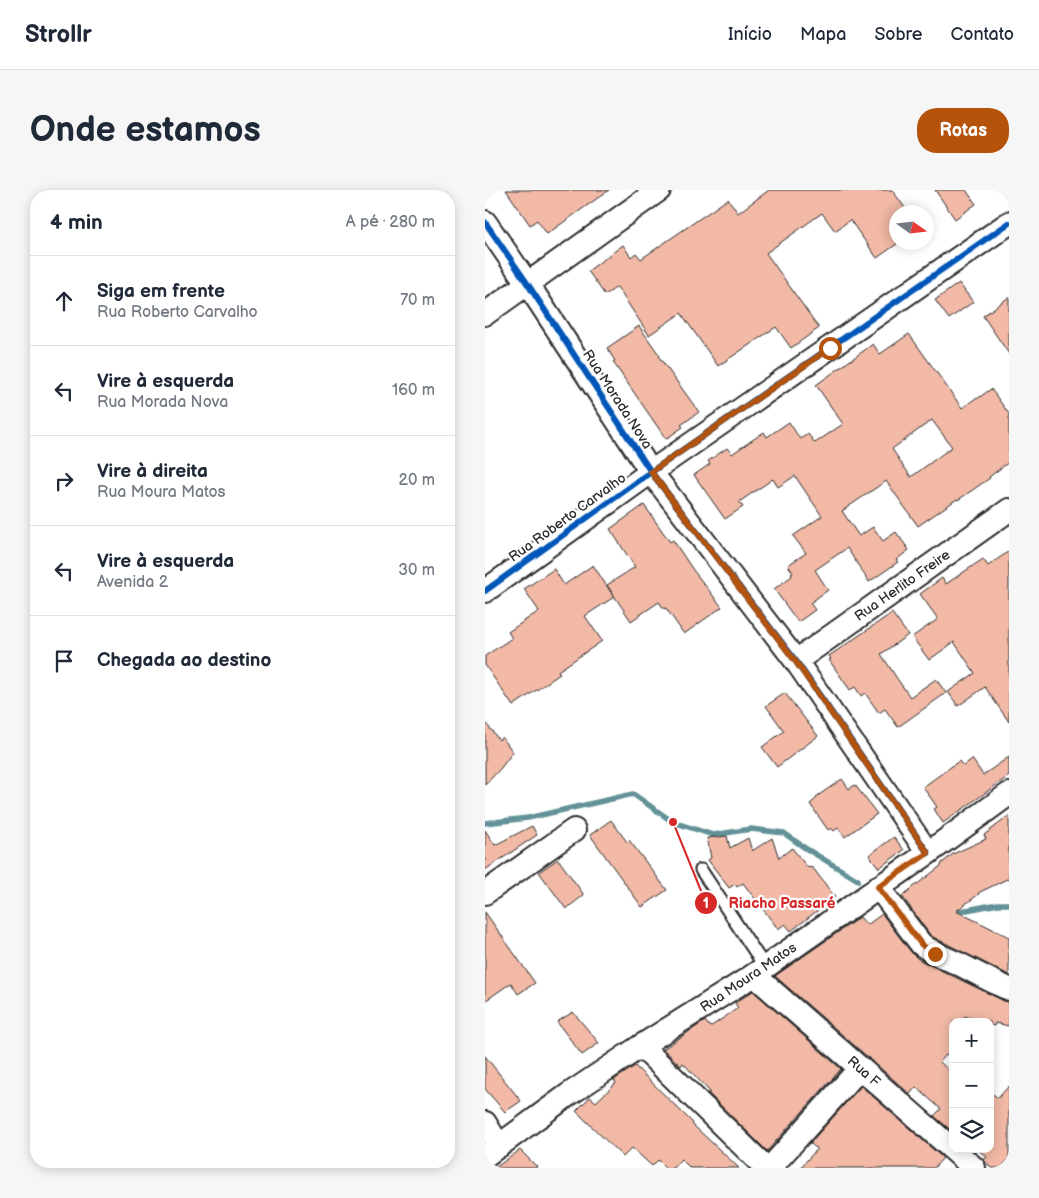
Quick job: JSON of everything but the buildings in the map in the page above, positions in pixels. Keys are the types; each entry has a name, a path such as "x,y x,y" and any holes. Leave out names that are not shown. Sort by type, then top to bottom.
{"street":[{"path":"485,314 659,190"},
{"name":"Rua Morada Nova","path":"485,222 651,472 796,662 928,853"},
{"name":"Rua Roberto Carvalho","path":"485,591 651,472 1009,223"},
{"name":"Rua Herlito Freire","path":"796,662 1009,510"},
{"name":"Rua Moura Matos","path":"492,1151 641,1046 760,971 1009,794"},
{"path":"485,893 574,830"},
{"path":"878,887 921,944 928,950 1009,989"},
{"name":"Rua F","path":"760,971 860,1068 974,1168"},
{"path":"641,1046 766,1168"},
{"path":"770,1168 860,1068"},
{"path":"485,1123 492,1151"}],"lane":[{"path":"701,870 760,971"}],"waterway":[{"path":"485,823 528,818 633,794 673,822 713,835 751,829 784,833 858,880"},
{"path":"951,913 998,904 1009,904"}],"cycle path":[{"path":"485,222 651,472 796,661 928,853"},
{"path":"485,591 651,472 1009,223"}],"place":[{"name":"Riacho Passaré","path":"673,822"}],"route":[{"path":"830,348 651,472 796,662 928,853 878,887 911,933 921,944 935,954"}]}
